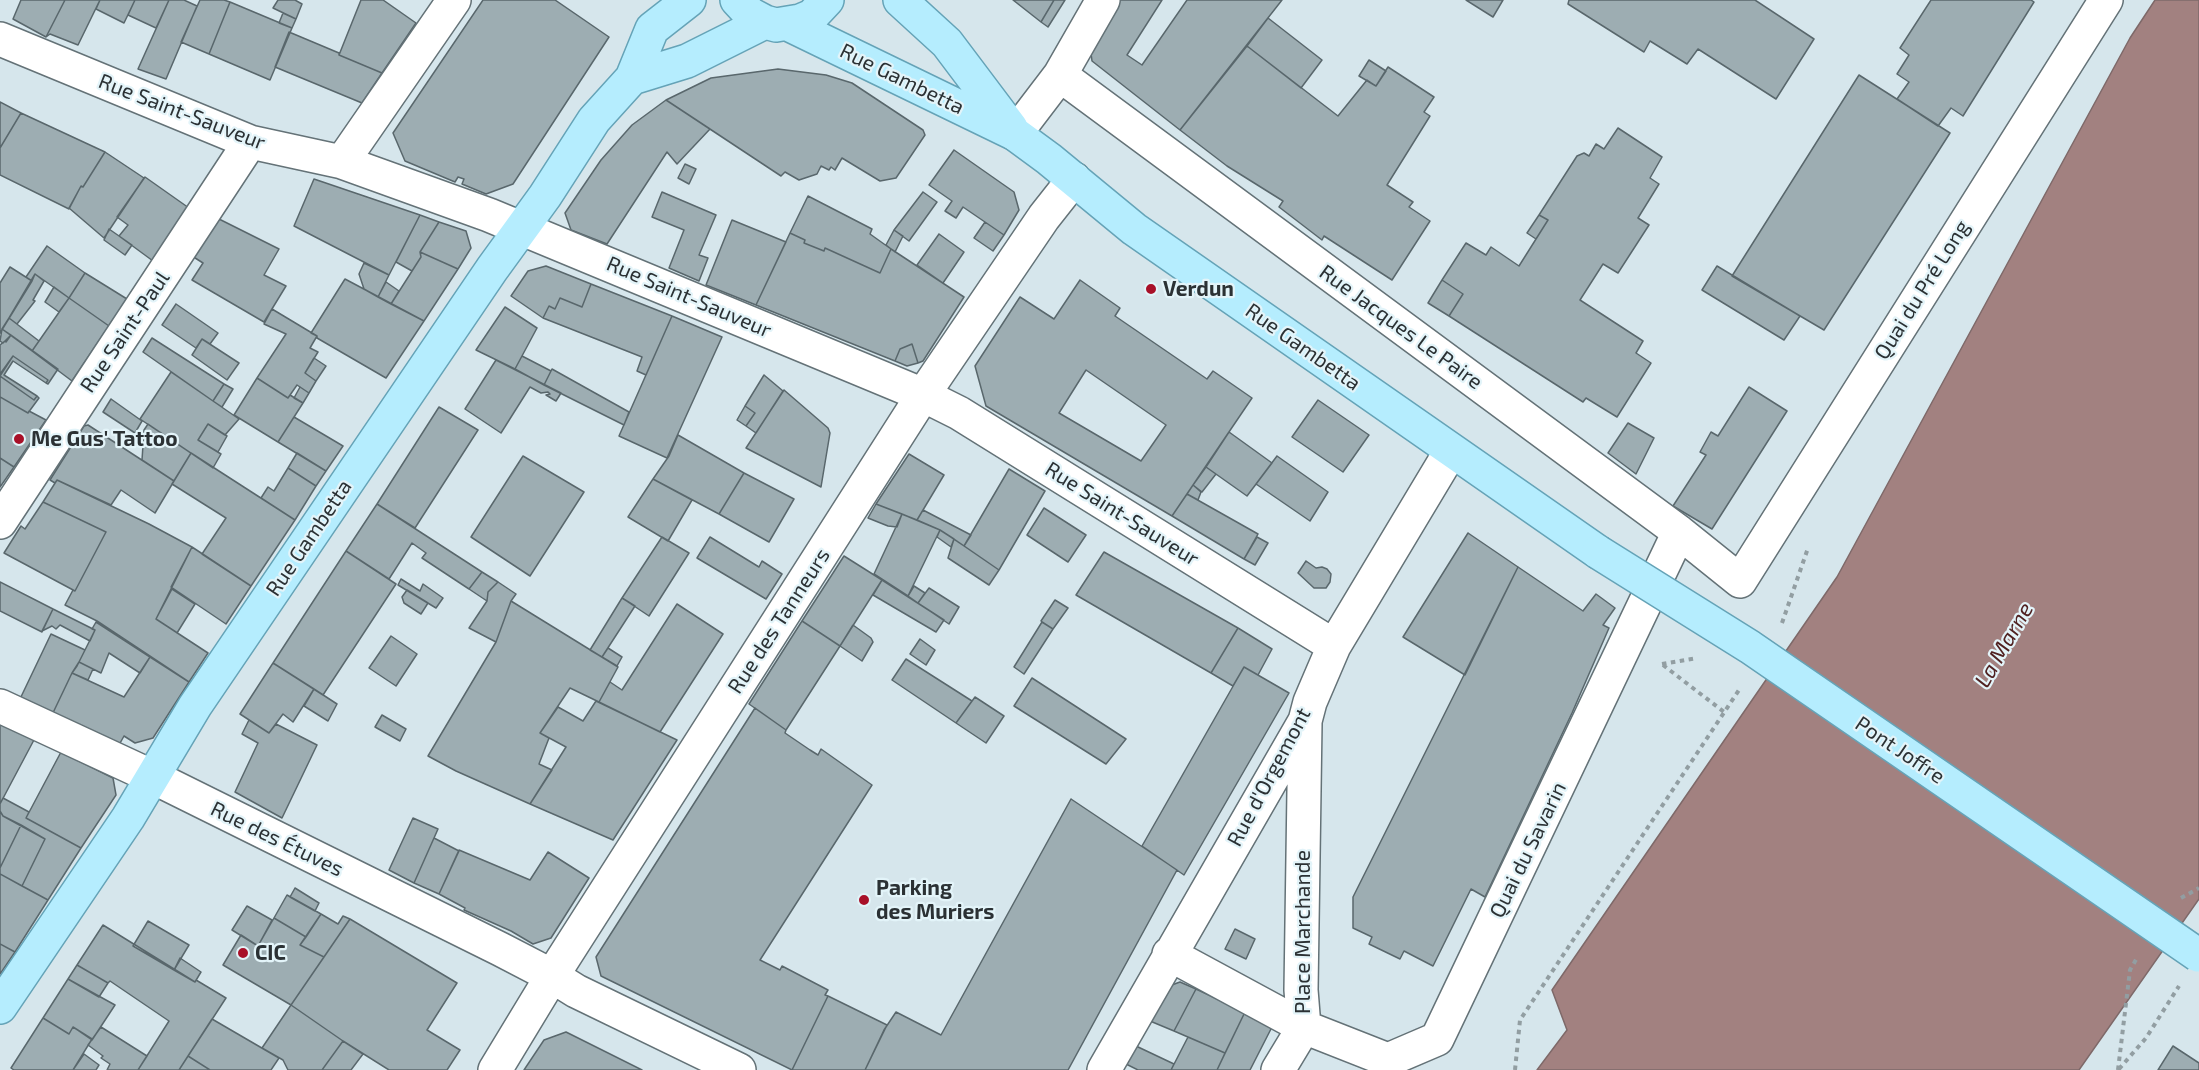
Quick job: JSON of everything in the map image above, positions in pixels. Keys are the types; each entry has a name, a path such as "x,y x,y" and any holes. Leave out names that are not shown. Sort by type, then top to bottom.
{"main road":[{"name":"Rue Gambetta","path":"0,1007 128,818 195,706 492,269 545,196 594,120 632,78 652,29 689,0"},
{"name":"Rue Gambetta","path":"737,0 750,14 776,23 1015,134 1134,229 1598,552"},
{"path":"632,78 687,61 776,23 812,16 827,0"},
{"name":"Rue Gambetta","path":"900,0 946,43 1015,134"},
{"name":"Pont Joffre","path":"1598,552 1750,647 2199,956"}],"street":[{"path":"342,162 454,0"},
{"path":"1015,134 1060,75 1103,0"},
{"name":"Quai du Pré Long","path":"1740,581 2106,0"},
{"name":"Rue Saint-Sauveur","path":"0,39 250,142 342,162 522,228 923,395 959,413 1334,646"},
{"name":"Rue Jacques Le Paire","path":"1060,75 1679,532 1740,581"},
{"name":"Rue Saint-Paul","path":"0,522 250,142"},
{"name":"Rue des Tanneurs","path":"495,1070 552,976 923,395 1044,217 1074,179"},
{"name":"Rue d'Orgemont","path":"1104,1070 1305,721 1310,702 1334,646 1450,451"},
{"name":"Quai du Savarin","path":"1304,1027 1388,1060 1437,1039 1679,532"},
{"name":"Rue des Étuves","path":"0,706 153,777 552,976 576,991 739,1070"},
{"name":"Place Marchande","path":"1304,1027 1301,990 1305,721"},
{"name":"Place Marchande","path":"1169,954 1304,1027"},
{"path":"1278,1070 1304,1027"}],"path":[{"path":"1781,626 1808,547"},
{"path":"1629,639 1724,712"},
{"path":"1515,1070 1520,1020 1743,683"},
{"path":"2178,899 2199,888"},
{"path":"2141,951 2130,970 2118,1070 2146,1038 2199,956"}],"water":[{"name":"La Marne","path":"2155,0 2199,0 2199,899 2079,1070 1537,1070 1567,1030 1552,990 1837,577 2130,38"}],"building":[{"path":"21,0 65,0 46,37 13,19"},
{"path":"65,0 100,0 78,45 50,34 46,37"},
{"path":"100,0 135,0 124,23 96,9"},
{"path":"135,0 169,0 156,28 128,15"},
{"path":"169,0 184,0 197,6 166,79 138,69"},
{"path":"200,0 230,2 209,54 181,42"},
{"path":"278,0 295,0 302,4 296,19 273,8"},
{"path":"361,0 383,0 416,23 382,73 339,55"},
{"path":"483,0 555,0 609,37 513,184 486,194 462,184 464,179 458,177 455,182 405,161 393,133"},
{"path":"1013,0 1054,0 1041,22"},
{"path":"1054,0 1065,0 1048,27 1041,22"},
{"path":"1119,0 1162,0 1127,55 1142,65 1187,0 1282,0 1180,130 1092,61 1090,46"},
{"path":"1466,0 1503,0 1493,17"},
{"path":"1569,0 1755,0 1814,39 1776,99 1698,49 1687,64 1650,41 1644,52 1568,4"},
{"path":"1931,0 2031,0 2034,2 1963,116 1951,108 1938,126 1897,99 1909,82 1897,74 1909,55 1900,48"},
{"path":"230,2 292,28 270,80 209,54"},
{"path":"283,13 296,19 292,28 279,23"},
{"path":"1268,18 1322,60 1301,88 1247,46"},
{"path":"289,32 382,73 362,103 275,67"},
{"path":"1247,46 1338,116 1367,80 1376,86 1388,67 1434,97 1424,112 1430,116 1387,185 1413,202 1409,207 1430,221 1392,280 1324,236 1322,240 1279,207 1283,201 1227,166 1180,130"},
{"path":"1369,60 1386,71 1376,86 1359,76"},
{"path":"778,69 826,75 852,83 923,130 925,135 896,178 880,181 842,158 835,170 821,166 817,174 799,180 785,172 781,176 666,100 711,78"},
{"path":"1859,75 1950,133 1824,330 1732,276"},
{"path":"666,100 710,129 677,164 667,152 607,244 571,230 565,213 601,160 632,125"},
{"path":"0,102 21,113 0,148"},
{"path":"21,113 105,152 83,187 81,186 69,209 0,175 0,148"},
{"path":"1618,128 1662,157 1650,178 1659,184 1638,218 1649,225 1618,273 1603,264 1580,300 1643,341 1636,353 1651,363 1617,417 1586,398 1583,402 1449,316 1463,294 1442,280 1466,243 1486,255 1491,247 1519,266 1548,220 1539,215 1577,156 1584,153 1589,156 1596,144 1604,149"},
{"path":"954,150 1014,192 1019,210 1004,235 963,207 956,218 945,211 952,201 929,185"},
{"path":"105,152 144,178 104,238 69,208 81,186 83,187"},
{"path":"685,164 696,169 689,184 678,178"},
{"path":"145,177 189,208 153,261 119,236 128,225 117,217"},
{"path":"314,179 420,215 389,275 294,226"},
{"path":"662,192 716,215 699,255 708,258 699,281 669,268 684,230 652,217"},
{"path":"923,192 937,202 909,241 894,230"},
{"path":"808,196 872,229 870,234 891,249 880,273 825,248 824,251 804,243 805,240 790,233"},
{"path":"420,215 439,222 420,252 421,257 412,271 396,262"},
{"path":"1539,215 1548,220 1536,239 1527,233"},
{"path":"219,219 279,249 264,275 286,286 264,322 192,280 203,263 192,256"},
{"path":"732,220 786,242 756,305 706,285"},
{"path":"439,222 466,231 471,248 458,269 420,252"},
{"path":"985,222 1004,235 993,251 974,238"},
{"path":"109,229 132,245 125,255 104,240"},
{"path":"894,230 903,236 895,252 886,245"},
{"path":"790,233 805,240 804,243 824,251 825,248 880,273 891,249 964,297 923,361 918,363 912,344 900,349 895,361 756,305"},
{"path":"939,234 964,252 943,283 917,265"},
{"path":"47,246 85,273 69,298 35,274 32,281 26,277"},
{"path":"420,252 458,269 424,321 391,304 421,257"},
{"path":"364,263 389,275 378,297 364,289 359,274"},
{"path":"546,266 591,284 582,307 560,298 555,309 549,306 543,318 511,296 528,271"},
{"path":"1717,266 1800,316 1784,340 1702,290"},
{"path":"10,267 32,281 0,333 0,283"},
{"path":"85,273 127,299 109,326 69,298"},
{"path":"35,274 44,281 33,300 35,301 17,324 9,318"},
{"path":"345,279 424,321 386,378 311,333"},
{"path":"1080,280 1120,308 1115,316 1207,379 1213,371 1252,398 1172,516 986,406 975,366 1020,297 1054,319","holes":["1086,370 1166,425 1141,461 1059,413"]},
{"path":"1442,280 1463,294 1449,316 1428,303"},
{"path":"386,282 399,291 391,304 378,297"},
{"path":"591,284 672,316 646,375 637,371 642,357 543,318 549,306 555,309 560,298 582,307"},
{"path":"54,287 69,298 59,312 45,302"},
{"path":"69,298 109,326 72,381 32,351"},
{"path":"176,304 218,333 210,344 202,339 196,348 162,325"},
{"path":"505,307 537,328 515,369 476,350"},
{"path":"272,309 317,336 310,348 318,352 305,373 316,381 309,393 297,385 288,398 257,378 286,334 264,324"},
{"path":"672,316 722,337 667,458 619,436"},
{"path":"9,318 39,341 32,351 2,329"},
{"path":"2,329 11,335 3,343 0,341"},
{"path":"11,335 58,369 48,384 46,383 48,380 13,356 0,374 0,345 6,342"},
{"path":"152,338 224,384 213,401 143,352"},
{"path":"202,339 239,363 227,380 192,355"},
{"path":"912,344 918,363 907,366 895,361 900,349"},
{"path":"13,356 48,380 46,383 13,361 4,375 37,396 34,400 0,376"},
{"path":"522,356 551,371 544,385 515,369"},
{"path":"314,358 326,366 316,381 305,373"},
{"path":"496,360 561,393 556,401 546,395 550,394 548,392 541,393 530,387 501,433 465,409"},
{"path":"552,369 629,412 624,425 544,385"},
{"path":"171,372 239,419 225,435 208,424 198,440 221,454 213,468 140,419"},
{"path":"764,375 783,391 756,433 746,426 755,413 745,406"},
{"path":"0,376 34,400 37,396 39,398 28,413 0,397"},
{"path":"257,378 288,398 290,395 303,403 278,442 234,415"},
{"path":"224,384 233,389 222,407 213,401"},
{"path":"300,387 309,393 303,403 294,398"},
{"path":"1749,387 1787,411 1712,529 1673,506 1706,455 1700,452 1711,432 1718,436"},
{"path":"784,390 828,428 830,433 821,487 746,448"},
{"path":"0,397 46,420 14,467 0,458"},
{"path":"111,399 142,421 135,433 103,412"},
{"path":"1318,400 1369,435 1343,472 1292,437"},
{"path":"745,406 755,413 746,426 737,420"},
{"path":"439,407 478,430 415,528 377,504"},
{"path":"294,417 343,446 326,471 278,442"},
{"path":"1628,423 1654,438 1636,474 1608,453"},
{"path":"148,424 191,453 174,481 142,460 144,430"},
{"path":"208,424 227,436 218,452 198,440"},
{"path":"88,425 174,481 155,513 121,490 111,505 57,480 55,483 50,480 84,426"},
{"path":"1229,432 1272,463 1247,496 1206,467"},
{"path":"678,435 744,473 719,514 653,479 669,456"},
{"path":"191,453 295,520 251,586 202,554 226,518 172,484"},
{"path":"297,453 326,471 316,486 288,468"},
{"path":"909,454 944,475 917,520 876,504"},
{"path":"523,456 584,492 530,576 471,537"},
{"path":"1277,456 1328,492 1310,521 1256,484"},
{"path":"0,458 14,467 0,487"},
{"path":"1206,467 1216,474 1202,492 1193,485"},
{"path":"288,468 316,486 295,520 261,498 268,487 274,491"},
{"path":"1009,469 1045,491 999,570 964,546"},
{"path":"744,473 794,499 769,542 719,514"},
{"path":"653,479 692,500 668,541 628,517"},
{"path":"57,480 192,547 156,619 208,653 189,682 97,621 65,605 73,590 75,591 106,532 43,502"},
{"path":"1193,485 1201,492 1198,500 1187,494"},
{"path":"1187,494 1258,534 1244,559 1172,516"},
{"path":"43,502 106,532 75,591 4,553 21,526 25,529"},
{"path":"377,504 482,572 469,589 422,558 426,553 412,543 389,579 346,551"},
{"path":"876,504 902,514 897,527 868,518"},
{"path":"1044,508 1086,535 1068,562 1027,535"},
{"path":"923,510 971,535 964,546 940,530 917,520"},
{"path":"902,514 940,530 908,596 874,574"},
{"path":"940,530 954,539 951,547 937,537"},
{"path":"1468,533 1518,567 1465,675 1403,637"},
{"path":"662,537 689,553 649,616 622,598"},
{"path":"710,537 759,567 762,561 782,574 766,599 697,558"},
{"path":"1257,537 1268,543 1255,565 1244,559"},
{"path":"954,539 999,570 989,585 948,558"},
{"path":"192,547 251,586 226,624 171,587"},
{"path":"346,551 396,584 323,695 273,663"},
{"path":"1104,552 1238,628 1211,673 1076,595"},
{"path":"844,556 882,580 840,646 802,621"},
{"path":"1306,561 1316,568 1327,569 1331,574 1326,588 1314,588 1298,573"},
{"path":"1518,567 1583,611 1596,594 1615,608 1603,625 1609,628 1572,713 1485,897 1471,889 1433,966 1404,951 1400,959 1369,944 1372,937 1353,928 1353,897"},
{"path":"482,572 498,582 488,592 487,601 469,589"},
{"path":"401,579 420,591 423,584 443,598 436,608 398,585"},
{"path":"882,580 944,620 936,632 873,595"},
{"path":"0,582 53,609 42,632 0,611"},
{"path":"498,582 516,594 511,601 496,642 469,628 487,601 488,592"},
{"path":"914,586 925,593 918,603 908,596"},
{"path":"929,588 959,607 949,624 918,603"},
{"path":"172,589 195,604 177,633 156,619"},
{"path":"407,590 428,603 421,614 404,603 402,597"},
{"path":"622,598 635,606 602,657 590,650"},
{"path":"1055,600 1068,608 1053,629 1041,621"},
{"path":"511,601 618,667 599,702 570,688 540,733 549,738 539,764 552,770 530,804 428,756 496,642"},
{"path":"677,604 723,634 660,732 599,702 610,682 622,690"},
{"path":"53,609 95,630 90,641 60,625 56,629 52,626 42,631"},
{"path":"802,621 840,646 786,730 749,704"},
{"path":"96,622 150,657 140,673 109,653 101,673 79,662 95,630 92,629"},
{"path":"1042,622 1053,629 1024,674 1014,667"},
{"path":"853,625 873,642 862,661 840,646"},
{"path":"1238,628 1272,649 1258,675 1244,667 1233,686 1211,673"},
{"path":"51,634 85,650 51,717 19,701"},
{"path":"391,636 417,654 396,686 369,668"},
{"path":"920,639 935,650 926,665 910,654"},
{"path":"608,648 622,657 617,666 602,657"},
{"path":"150,657 189,682 153,738 135,743 124,736 119,745 51,717 72,673 124,697"},
{"path":"906,659 972,701 956,723 892,680"},
{"path":"79,662 93,669 88,680 72,673"},
{"path":"273,663 314,689 293,722 283,714 269,733 240,714"},
{"path":"1244,667 1289,693 1184,875 1142,846"},
{"path":"1032,678 1126,739 1106,764 1014,706"},
{"path":"314,689 337,704 328,721 304,706"},
{"path":"975,697 1004,716 986,743 956,723"},
{"path":"596,701 677,740 613,840 530,804 566,747 540,733 558,707 583,721"},
{"path":"755,708 810,750 818,755 821,749 872,785 760,960 780,970 782,966 828,990 825,995 828,996 792,1070 601,976 596,957"},
{"path":"382,715 406,729 400,741 375,727"},
{"path":"0,720 35,738 0,804"},
{"path":"249,720 269,733 276,724 317,745 282,818 235,792 258,743 242,734"},
{"path":"61,752 113,778 116,795 81,848 26,818"},
{"path":"3,798 29,812 26,818 81,848 48,900 22,886 45,839 3,816 0,804"},
{"path":"1071,799 1177,870 1068,1070 865,1070 884,1030 896,1012 941,1035"},
{"path":"0,811 3,816 21,825 0,868"},
{"path":"413,818 438,829 414,883 389,870"},
{"path":"21,825 45,839 22,886 0,874 0,868"},
{"path":"434,838 459,851 439,894 414,883"},
{"path":"459,850 530,880 548,852 589,878 551,938 533,944 511,931 464,910 465,908 439,894"},
{"path":"0,874 48,900 15,952 0,944"},
{"path":"295,888 319,903 315,911 290,897"},
{"path":"287,895 321,914 306,937 274,918"},
{"path":"247,906 272,920 258,946 232,930"},
{"path":"321,914 338,924 343,916 350,919 324,957 300,945"},
{"path":"274,918 306,937 300,945 324,957 291,1005 223,965 241,935 258,946"},
{"path":"350,919 457,983 427,1030 460,1050 447,1070 389,1070 291,1005"},
{"path":"148,921 189,945 174,970 133,946"},
{"path":"103,925 195,982 196,980 226,998 179,1070 138,1070 169,1021 110,981 108,983 77,965"},
{"path":"1235,929 1255,939 1246,959 1225,949"},
{"path":"0,944 15,952 0,974"},
{"path":"180,958 201,972 195,982 174,970"},
{"path":"77,965 108,983 99,997 68,979"},
{"path":"68,979 115,1005 92,1040 73,1027 69,1034 43,1018"},
{"path":"1180,982 1196,989 1174,1031 1150,1021 1169,986"},
{"path":"1196,989 1245,1012 1225,1053 1174,1031"},
{"path":"828,996 887,1025 865,1070 792,1070"},
{"path":"291,1005 343,1041 322,1070 288,1070 283,1060 262,1048"},
{"path":"1245,1012 1273,1025 1250,1070 1217,1070"},
{"path":"43,1018 69,1034 73,1027 92,1039 73,1070 14,1070 11,1068"},
{"path":"212,1019 279,1058 271,1070 210,1070 188,1056"},
{"path":"101,1027 147,1056 138,1070 107,1070 110,1064 88,1045"},
{"path":"566,1032 642,1070 524,1070 544,1040"},
{"path":"1188,1037 1225,1053 1217,1070 1171,1070"},
{"path":"343,1041 363,1054 351,1070 322,1070"},
{"path":"1136,1046 1174,1064 1171,1070 1138,1070 1126,1064"},
{"path":"2173,1046 2199,1063 2199,1070 2158,1070"},
{"path":"84,1054 99,1065 96,1070 73,1070"},
{"path":"188,1056 210,1070 179,1070"}],"place":[{"name":"Verdun","path":"1151,289"},
{"name":"Me Gus' Tattoo","path":"19,439"},
{"name":"Parking des Muriers","path":"864,900"},
{"name":"CIC","path":"243,953"}]}
